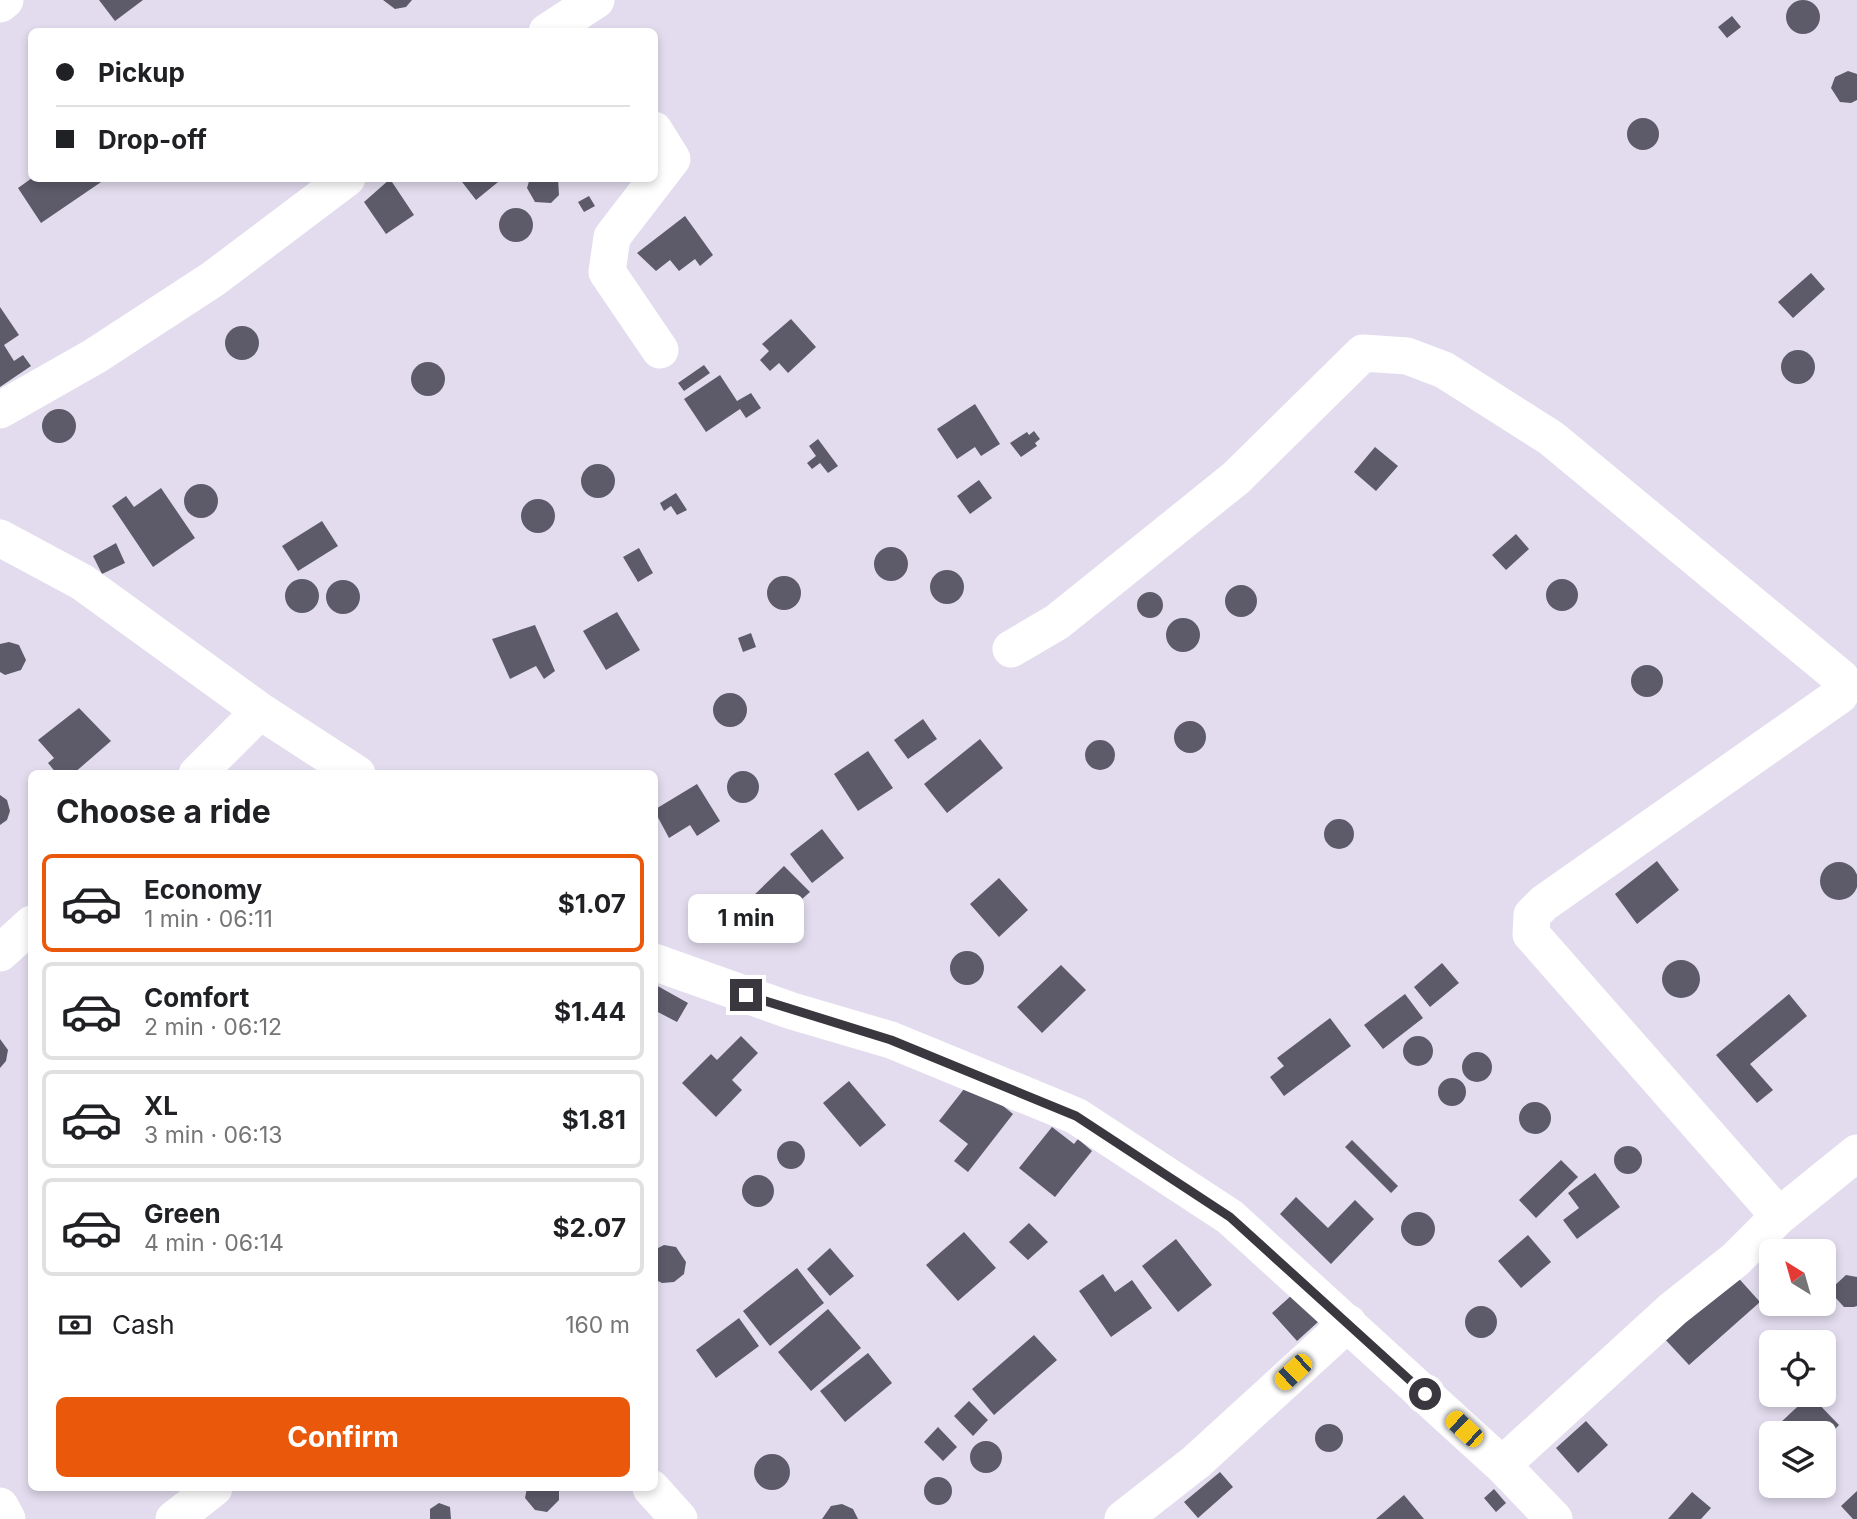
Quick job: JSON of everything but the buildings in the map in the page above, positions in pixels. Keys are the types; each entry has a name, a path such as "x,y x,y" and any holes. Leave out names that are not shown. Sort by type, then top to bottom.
{"street":[{"path":"0,4 5,0"},
{"path":"658,136 672,159 658,177"},
{"path":"0,410 95,356 213,279 342,182"},
{"path":"654,182 612,237 607,272 660,350"},
{"path":"1011,649 1057,622 1236,478 1363,353 1407,355 1444,370 1550,438 1842,678 1844,684 1840,695 1544,903 1532,915 1531,933 1779,1216"},
{"path":"0,538 82,582 260,711 351,770"},
{"path":"201,770 260,711"},
{"path":"0,953 28,928"},
{"path":"658,963 792,1011 891,1040 1076,1116 1230,1217 1502,1465 1554,1519"},
{"path":"1502,1465 1674,1308 1735,1260 1779,1216 1857,1153"},
{"path":"1123,1519 1196,1462 1348,1323"},
{"path":"174,1519 210,1491"},
{"path":"655,1491 679,1519"},
{"path":"0,1506 7,1519"}],"route":[{"path":"746,995 891,1040 1076,1116 1230,1217 1425,1394"}]}
